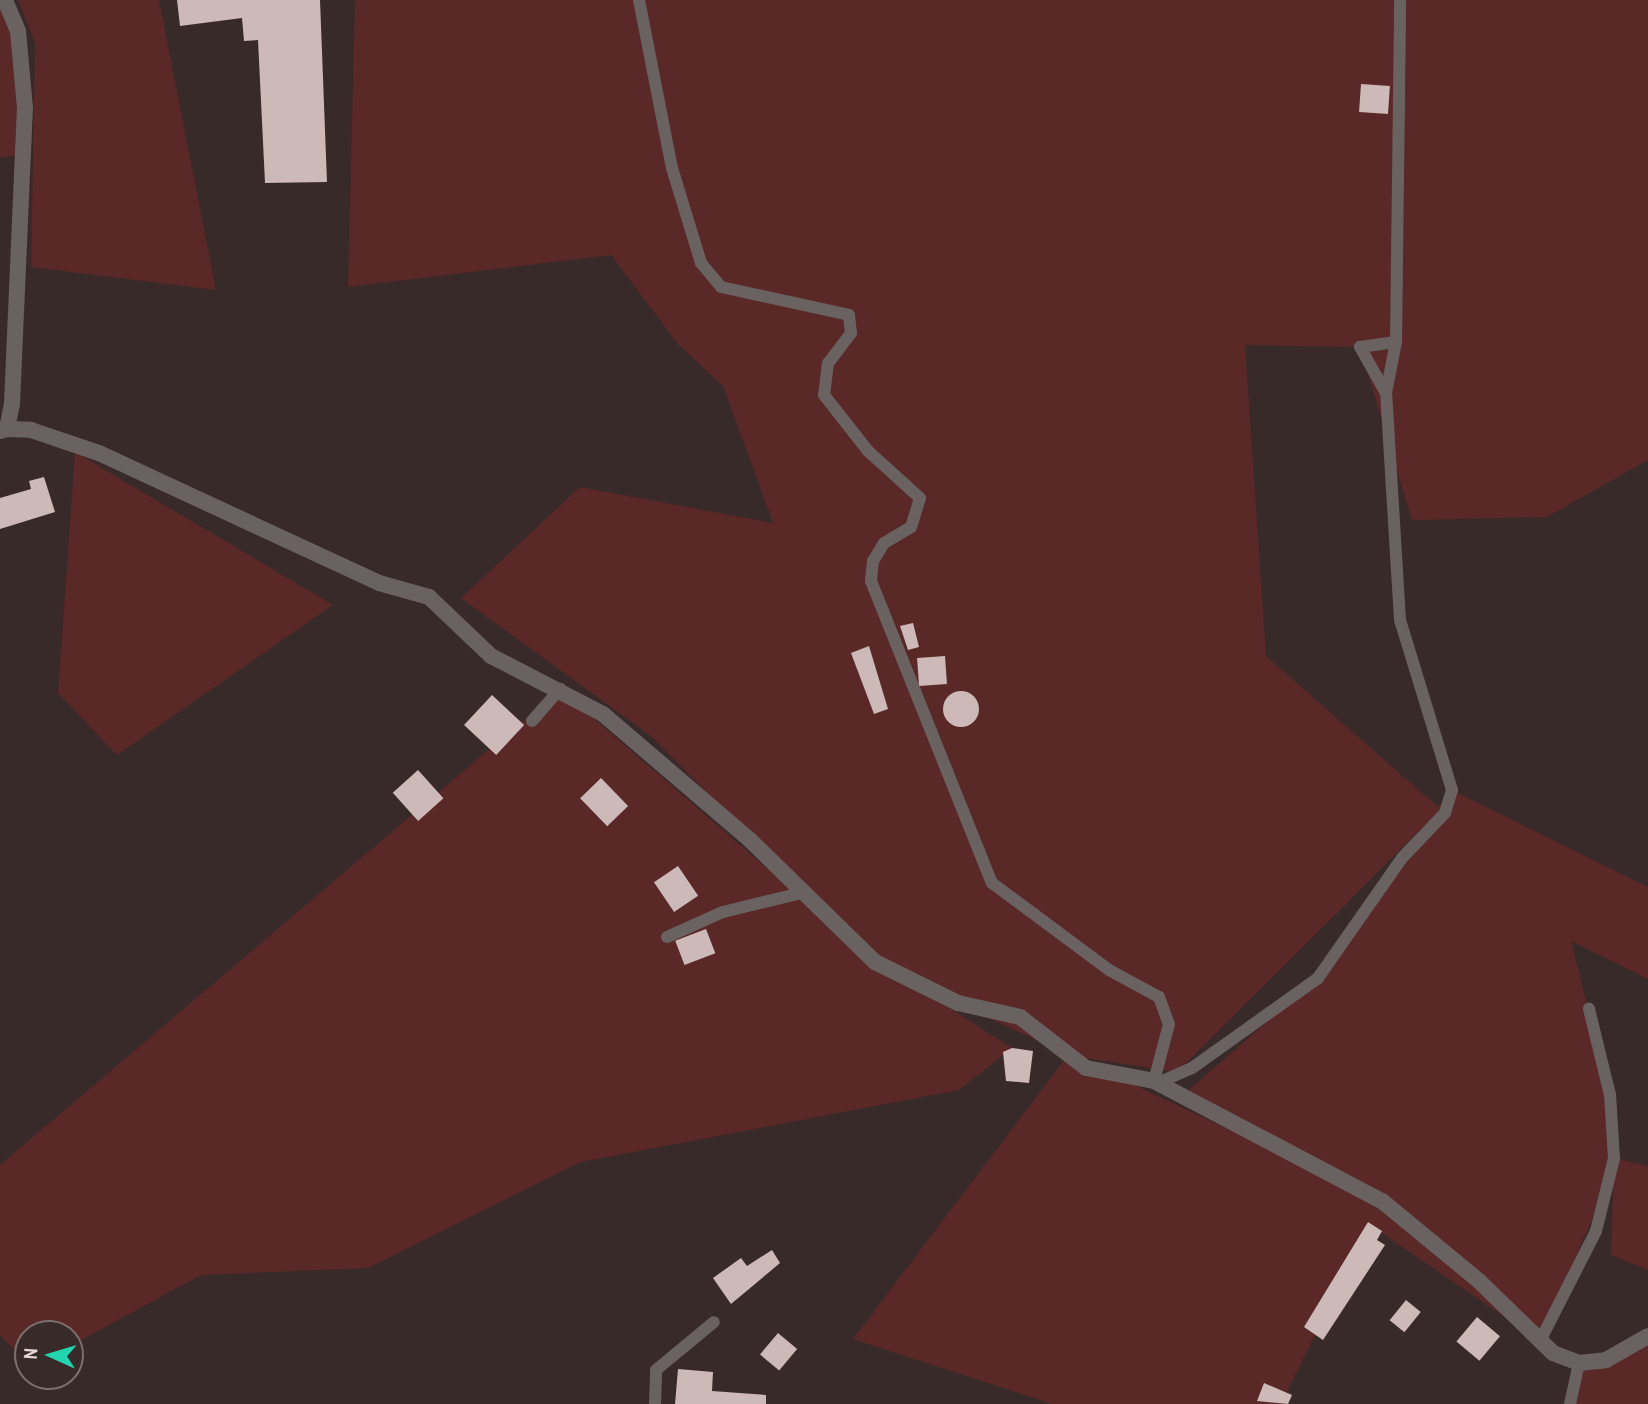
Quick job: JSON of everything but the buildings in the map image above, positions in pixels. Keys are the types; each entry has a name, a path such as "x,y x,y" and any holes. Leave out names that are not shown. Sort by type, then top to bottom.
{"street":[{"path":"5,0 18,30 25,108 4,430 31,430 99,453 379,583 429,597 491,656 560,689 603,714 701,795 875,962 915,986 1020,1017 1086,1068 1156,1082 1381,1201 1479,1281 1540,1341 1579,1363 1606,1360 1648,1336"},
{"path":"639,0 672,168 701,263 721,288 849,315 851,333 828,363 824,395 868,451 920,498 911,527 884,543 873,561 871,581 992,883 1109,970 1160,998 1169,1024 1156,1082"},
{"path":"1156,1082 1192,1068 1318,978 1402,858 1445,813 1452,790 1400,620 1386,393 1396,342 1400,0"},
{"path":"1386,393 1360,347 1396,342"},
{"path":"532,721 560,689"},
{"path":"667,937 723,912 801,893"},
{"path":"1540,1341 1596,1231 1615,1158 1610,1095 1589,1009"},
{"path":"654,1404 656,1370 714,1322"},
{"path":"1570,1404 1579,1363"}],"shaded area":[{"path":"0,0 8,0 22,156 0,157"},
{"path":"18,0 159,0 216,290 31,267 35,43"},
{"path":"355,0 1648,0 1648,460 1547,517 1412,520 1360,347 1245,345 1266,656 1438,807 1452,790 1648,887 1648,979 1571,941 1610,1095 1609,1179 1540,1341 1370,1225 1281,1404 1052,1404 853,1339 1068,1055 899,976 1012,1048 959,1090 581,1162 368,1268 201,1275 84,1338 84,1320 14,1320 14,1349 0,1335 0,1165 560,689 875,962 651,736 461,598 580,487 773,523 723,386 677,343 611,255 348,287","holes":["1423,827 1306,988 1183,1095 1234,1132 1072,1056 1177,1072"]},
{"path":"75,452 333,605 117,755 58,693"},
{"path":"1614,1158 1648,1166 1648,1270 1611,1255"},
{"path":"1648,1336 1648,1404 1570,1404 1579,1363"}]}
